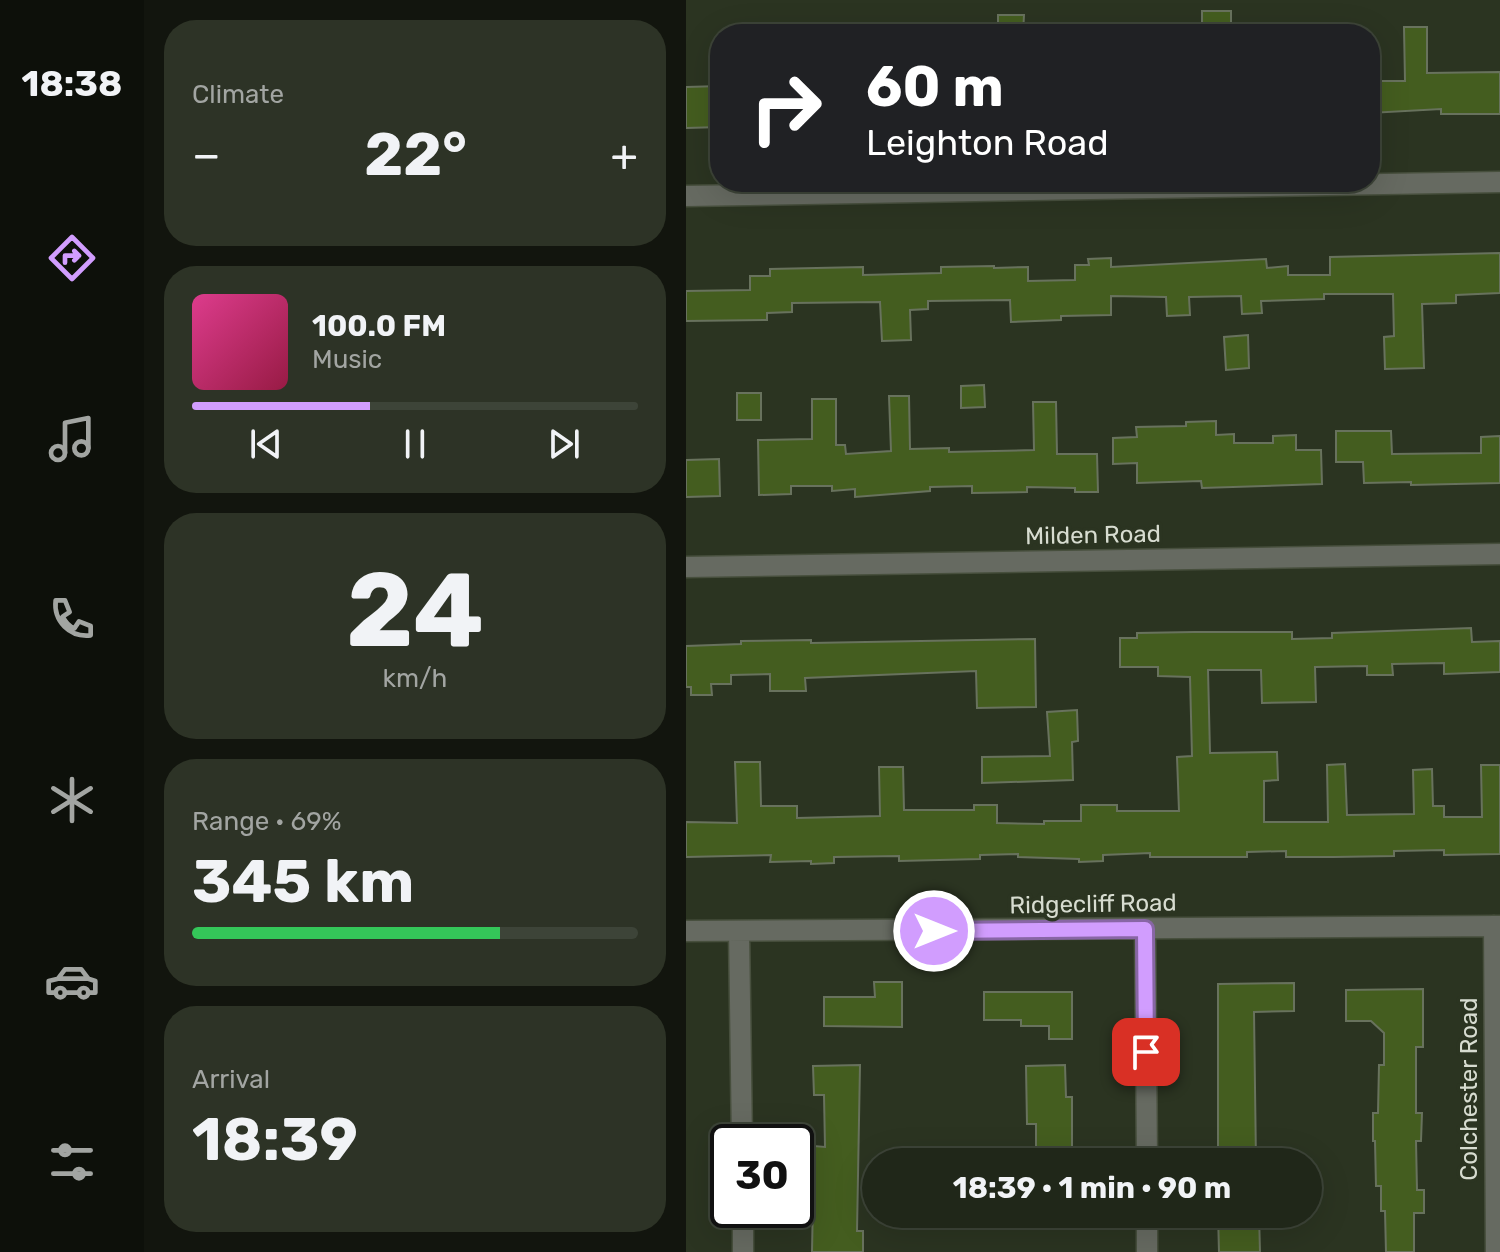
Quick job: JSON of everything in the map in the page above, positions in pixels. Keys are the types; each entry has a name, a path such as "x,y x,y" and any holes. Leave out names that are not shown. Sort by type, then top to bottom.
{"street":[{"path":"1380,184 1500,182"},
{"path":"686,196 919,192"},
{"name":"Milden Road","path":"686,567 1500,554"},
{"name":"Ridgecliff Road","path":"686,931 1497,926"},
{"name":"Colchester Road","path":"1496,1252 1497,926"},
{"path":"1145,929 1147,1148"},
{"path":"739,931 742,1124"},
{"path":"743,1228 743,1252"},
{"path":"1147,1228 1147,1252"}],"building":[{"path":"1202,11 1231,11 1231,24 1202,24"},
{"path":"998,15 1024,15 1024,24 998,24"},
{"path":"1404,27 1427,27 1427,73 1500,72 1500,114 1441,114 1441,109 1380,112 1380,81 1405,81"},
{"path":"710,86 710,127 686,128 686,87"},
{"path":"1500,253 1500,293 1456,295 1456,303 1422,304 1424,368 1385,369 1384,337 1394,336 1393,294 1324,294 1324,299 1261,301 1262,313 1242,314 1241,296 1189,297 1190,315 1167,316 1166,297 1111,296 1111,315 1061,316 1061,320 1011,322 1010,300 928,301 928,309 910,310 911,340 882,341 880,302 792,303 792,312 767,313 767,320 686,321 686,291 750,290 750,276 770,276 770,269 863,267 863,275 941,273 941,267 1028,267 1028,281 1075,280 1075,265 1089,265 1088,259 1111,258 1111,267 1266,259 1267,268 1288,266 1288,275 1330,275 1330,257"},
{"path":"1248,335 1249,368 1226,370 1224,337"},
{"path":"984,385 985,407 961,408 961,386"},
{"path":"737,393 761,393 761,420 737,420"},
{"path":"889,396 909,396 910,449 949,448 949,452 1034,450 1033,402 1056,402 1057,454 1097,454 1098,492 1027,487 1027,492 972,493 972,486 930,487 930,491 855,497 855,489 832,491 832,486 791,486 791,494 759,495 758,440 812,439 812,399 836,399 836,445 845,445 846,454 891,451"},
{"path":"1216,421 1216,435 1234,434 1234,443 1273,443 1273,436 1296,435 1296,450 1321,450 1322,484 1202,488 1201,481 1137,483 1137,463 1113,464 1113,438 1137,437 1136,427 1186,426 1186,422"},
{"path":"1336,431 1391,431 1392,454 1481,453 1481,437 1500,436 1500,483 1364,483 1363,462 1336,462"},
{"path":"719,459 720,496 686,497 686,460"},
{"path":"1471,628 1472,642 1500,641 1500,672 1444,674 1444,663 1392,664 1393,675 1367,675 1367,666 1315,667 1316,702 1262,703 1261,670 1208,670 1210,753 1277,752 1278,780 1264,781 1264,822 1328,822 1327,765 1345,764 1347,815 1414,814 1413,770 1432,769 1433,806 1444,806 1444,817 1482,817 1481,765 1500,765 1500,854 1444,855 1444,850 1394,851 1394,856 1286,857 1286,851 1247,852 1247,857 1150,857 1150,853 1103,855 1103,861 1079,862 1079,859 1018,857 1018,854 980,855 980,859 899,861 899,856 834,857 834,863 811,864 811,861 770,862 771,855 686,857 686,822 737,823 735,762 760,762 761,806 797,806 797,818 880,816 879,767 903,767 904,810 974,810 974,805 997,805 997,823 1044,824 1044,821 1081,821 1081,805 1117,805 1117,811 1179,811 1177,757 1192,756 1190,677 1158,676 1158,667 1120,667 1120,638 1137,638 1137,633 1292,632 1292,639 1332,638 1332,633"},
{"path":"1035,639 1036,707 977,708 976,671 805,678 806,691 770,691 770,674 731,675 731,684 711,684 712,695 691,695 691,687 686,687 686,646 741,644 741,641 811,640 811,643"},
{"path":"1077,710 1078,741 1072,742 1073,780 982,783 982,757 1050,756 1047,712"},
{"path":"874,982 902,982 902,1027 824,1026 824,997 875,997"},
{"path":"1294,983 1294,1011 1254,1012 1256,1148 1218,1148 1218,984"},
{"path":"1423,989 1423,1047 1416,1047 1416,1113 1422,1113 1421,1141 1416,1141 1417,1190 1424,1190 1424,1213 1414,1213 1414,1252 1386,1252 1385,1211 1381,1211 1381,1186 1376,1186 1373,1141 1373,1113 1378,1113 1379,1065 1384,1065 1384,1033 1371,1021 1346,1021 1346,990"},
{"path":"984,992 1072,992 1072,1039 1049,1039 1049,1026 1021,1026 1021,1020 984,1020"},
{"path":"860,1065 857,1231 863,1231 863,1252 812,1252 814,1146 825,1147 824,1095 814,1095 813,1066"},
{"path":"1065,1065 1066,1097 1072,1097 1072,1148 1036,1148 1036,1124 1027,1124 1026,1066"},
{"path":"1218,1228 1259,1228 1260,1252 1219,1252"}],"route":[{"path":"934,931 1145,929 1146,1052"}]}
